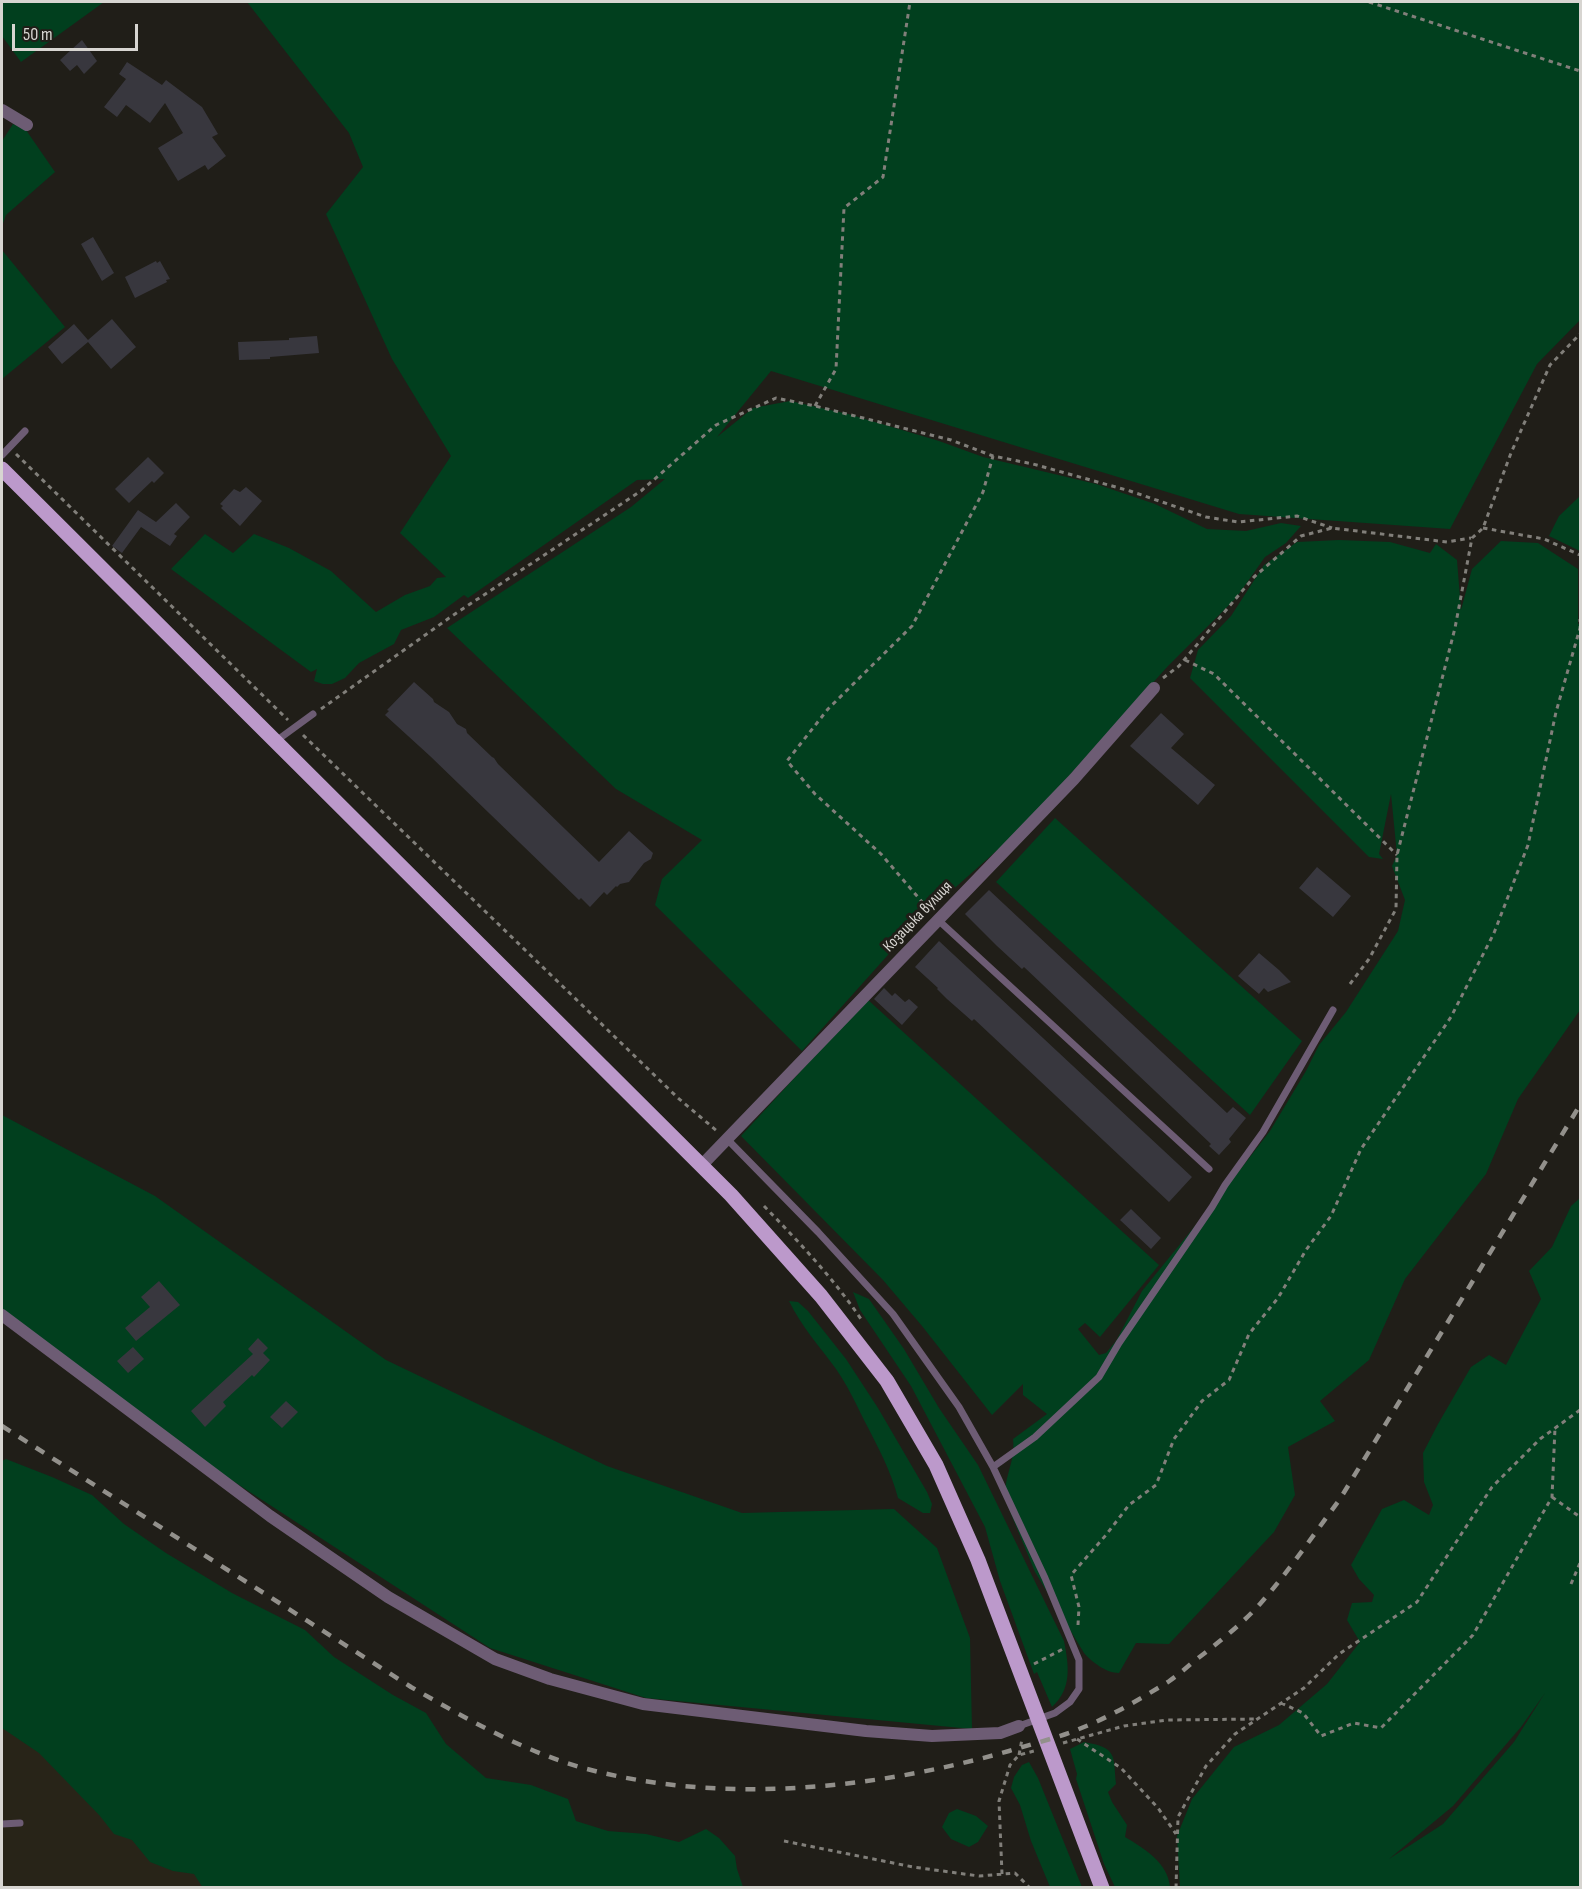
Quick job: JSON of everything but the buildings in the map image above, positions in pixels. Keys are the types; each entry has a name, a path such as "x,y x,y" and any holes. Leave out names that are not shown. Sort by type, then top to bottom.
{"main road":[{"path":"2,469 702,1165 821,1296 888,1381 936,1465 978,1560 1102,1887"}],"street":[{"path":"2,110 27,125"},
{"name":"Козацька вулиця","path":"702,1165 1074,779 1154,688"},
{"path":"2,1314 270,1516 388,1597 495,1659 550,1679 643,1704 666,1707 866,1731 932,1736 1000,1733 1019,1726"}],"lane":[{"path":"2,455 25,431"},
{"path":"276,741 313,714"},
{"path":"937,920 1209,1169"},
{"path":"993,1467 1035,1437 1099,1377 1119,1343 1263,1132 1333,1010"},
{"path":"727,1139 818,1232 893,1314 959,1407 993,1467 1045,1578 1079,1660 1079,1689 1070,1702 1055,1713 1019,1726"},
{"path":"2,1824 20,1823"}],"path":[{"path":"815,406 836,369 844,208 883,177 910,2"},
{"path":"1369,2 1581,71"},
{"path":"313,714 452,616 642,491 716,424 776,398 951,440 993,456 1033,464 1130,490 1206,517 1238,522 1297,516 1332,528 1447,542 1473,537 1483,528 1511,453 1550,365 1581,334"},
{"path":"9,448 678,1098 727,1139"},
{"path":"937,920 882,854 815,794 787,761 828,709 912,626 983,492 993,456"},
{"path":"1154,688 1184,660 1262,570 1301,536 1332,528"},
{"path":"1483,528 1544,539 1581,555"},
{"path":"1350,984 1369,959 1396,909 1397,855 1455,628 1473,537"},
{"path":"1032,1665 1074,1648 1079,1607 1071,1575 1129,1505 1156,1485 1174,1439 1202,1401 1229,1380 1249,1334 1278,1298 1306,1250 1331,1216 1360,1149 1451,1017 1494,933 1528,845 1556,712 1581,619"},
{"path":"1184,660 1214,674 1397,855"},
{"path":"1176,1887 1178,1817 1206,1766 1234,1734 1304,1688 1339,1654 1417,1602 1492,1486 1540,1439 1581,1410"},
{"path":"1281,1703 1303,1713 1321,1736 1354,1724 1381,1728 1473,1635 1552,1497 1555,1428"},
{"path":"1552,1497 1581,1517"},
{"path":"1571,1584 1581,1563"},
{"path":"1058,1744 1124,1726 1167,1720 1258,1719"},
{"path":"1077,1739 1121,1768 1158,1808 1177,1836"},
{"path":"1002,1874 999,1801 1010,1765 1019,1755 1038,1750"},
{"path":"784,1841 913,1867 979,1876 1015,1873 1030,1887"}],"shaded area":[{"path":"2,1717 212,1887 2,1887"}],"green space":[{"path":"2,2 104,2 21,62 2,36"},
{"path":"247,2 1580,2 1580,320 1537,364 1450,529 1239,514 771,371 717,437 753,408 790,401 848,414 939,441 983,457 1096,484 1155,504 1207,529 1246,531 1281,523 1301,526 1286,543 1265,557 1236,598 1168,666 1021,829 921,918 802,1051 655,905 662,879 702,840 616,789 447,628 631,507 665,479 637,480 468,598 464,595 434,617 401,630 394,644 359,663 345,678 332,684 314,681 317,669 311,672 171,569 205,534 233,553 254,534 289,548 331,571 376,612 405,595 430,586 437,578 446,577 400,533 451,456 392,359 326,214 363,167 349,133"},
{"path":"13,124 26,130 55,172 6,215 2,226 2,141"},
{"path":"2,250 65,327 2,379"},
{"path":"1580,496 1580,551 1549,536 1559,516"},
{"path":"1339,540 1390,542 1430,553 1436,544 1457,560 1461,610 1472,569 1501,541 1538,543 1578,569 1580,1010 1518,1099 1486,1174 1405,1279 1369,1360 1320,1401 1335,1421 1288,1447 1295,1495 1274,1532 1169,1644 1136,1643 1119,1673 1114,1673 1091,1660 1084,1653 1035,1572 1006,1502 1005,1493 1013,1456 1013,1439 1047,1414 1023,1395 1023,1384 992,1415 883,1280 741,1136 867,999 1159,1265 1100,1337 1085,1323 1078,1329 1099,1355 1106,1353 1116,1341 1142,1291 1270,1131 1319,1045 1346,1012 1398,931 1405,900 1392,866 1397,855 1391,794 1379,854 1383,859 1369,857 1190,678 1198,650 1231,616 1264,565 1297,542"},
{"path":"1055,818 1302,1041 1250,1115 996,882"},
{"path":"2,1115 155,1196 386,1360 607,1466 742,1513 894,1509 937,1548 970,1638 972,1729 646,1698 490,1648 216,1470 2,1314"},
{"path":"1580,1198 1580,1887 1180,1887 1177,1836 1192,1799 1234,1747 1279,1725 1327,1684 1360,1642 1347,1620 1352,1603 1372,1602 1374,1595 1359,1579 1351,1565 1382,1509 1404,1500 1429,1515 1433,1505 1424,1482 1423,1453 1471,1367 1489,1355 1506,1365 1541,1299 1529,1271 1552,1247 1571,1206","holes":["1545,1693 1514,1742 1443,1824 1389,1859 1453,1806 1521,1727"]},
{"path":"853,1292 869,1299 904,1349 939,1408 978,1465 1064,1641 1068,1668 1066,1685 1052,1707 1037,1672 1034,1674 1000,1581 985,1527 911,1386 860,1310"},
{"path":"789,1301 798,1302 808,1311 846,1359 878,1408 927,1492 932,1504 930,1513 923,1513 898,1498 884,1459 848,1388 805,1328"},
{"path":"6,1459 92,1495 124,1524 166,1553 232,1593 305,1630 334,1657 426,1713 446,1744 486,1778 531,1785 568,1799 576,1821 608,1831 646,1834 679,1842 706,1829 719,1838 735,1856 743,1887 203,1888 194,1874 173,1871 150,1862 132,1840 114,1834 100,1816 39,1753 2,1728 2,1461"},
{"path":"1084,1742 1103,1747 1112,1754 1116,1784 1108,1792 1127,1825 1125,1837 1148,1852 1160,1864 1170,1887 1115,1887 1104,1864 1076,1779 1077,1774 1070,1749"},
{"path":"1029,1762 1038,1778 1082,1887 1050,1887 1031,1841 1020,1805 1011,1788 1014,1777 1022,1765"},
{"path":"957,1809 976,1816 988,1826 978,1842 969,1847 951,1839 942,1827 949,1813"}],"railway":[{"path":"2,1426 411,1687 475,1723 541,1754 587,1769 639,1780 691,1787 799,1788 906,1775 1009,1751 1062,1735 1102,1719 1168,1682 1238,1626 1281,1579 1340,1499 1580,1105"}]}
